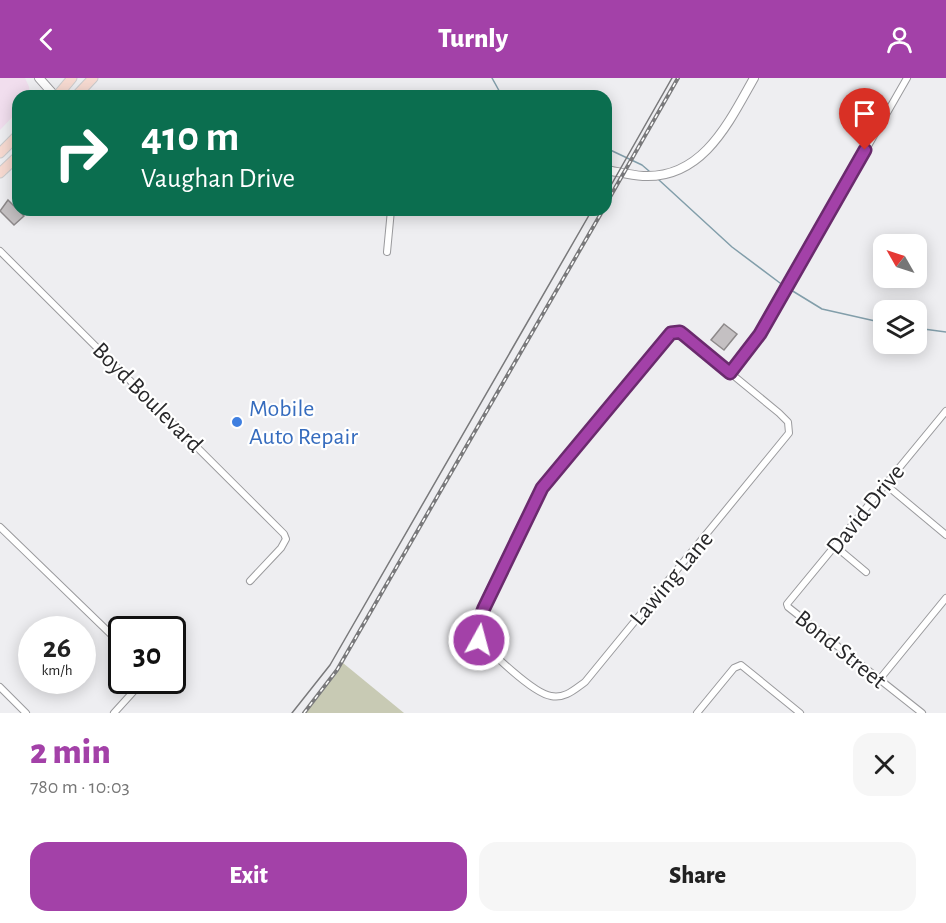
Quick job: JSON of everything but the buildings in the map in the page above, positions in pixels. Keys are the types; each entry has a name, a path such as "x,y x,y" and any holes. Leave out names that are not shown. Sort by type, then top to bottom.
{"main road":[{"path":"61,90 72,78"},
{"path":"82,90 93,78"},
{"path":"0,153 12,141"},
{"path":"0,173 12,162"}],"street":[{"path":"39,78 50,90"},
{"path":"612,171 651,176 668,173 693,163 708,151 723,132 754,78"},
{"path":"730,373 760,334 907,78"},
{"path":"387,252 390,216"},
{"name":"Boyd Boulevard","path":"0,251 280,529 286,539 281,548 250,581"},
{"name":"Lawing Lane","path":"675,332 684,335 730,373 786,419 790,426 789,432 585,682 567,695 551,696 537,690 479,640 479,621 542,488 667,335 675,332"},
{"name":"David Drive","path":"788,607 787,604 946,411"},
{"path":"885,484 946,535"},
{"path":"0,527 108,631"},
{"path":"835,546 866,572"},
{"path":"879,680 946,598"},
{"name":"Bond Street","path":"788,607 922,713"},
{"path":"697,713 734,668 741,665 800,713"},
{"path":"0,687 26,713"},
{"path":"114,713 131,694"}],"shaded area":[{"path":"0,78 25,78 29,90 12,90 12,117 0,130"}],"green space":[{"path":"343,663 404,713 306,713"}],"waterway":[{"path":"492,78 499,90"},
{"path":"612,151 642,165 649,171"},
{"path":"659,180 732,247 780,283"},
{"path":"791,290 822,309 873,321"},
{"path":"927,329 946,332"}],"tram line":[{"path":"612,183 672,78"},
{"path":"292,713 330,665 589,216"}],"railway":[{"path":"612,194 678,78"},
{"path":"304,713 337,670 600,216"}],"place":[{"name":"Mobile Auto Repair","path":"237,422"}],"route":[{"path":"479,640 479,621 484,608 542,488 667,335 680,332 730,373 760,334 865,150"}]}
